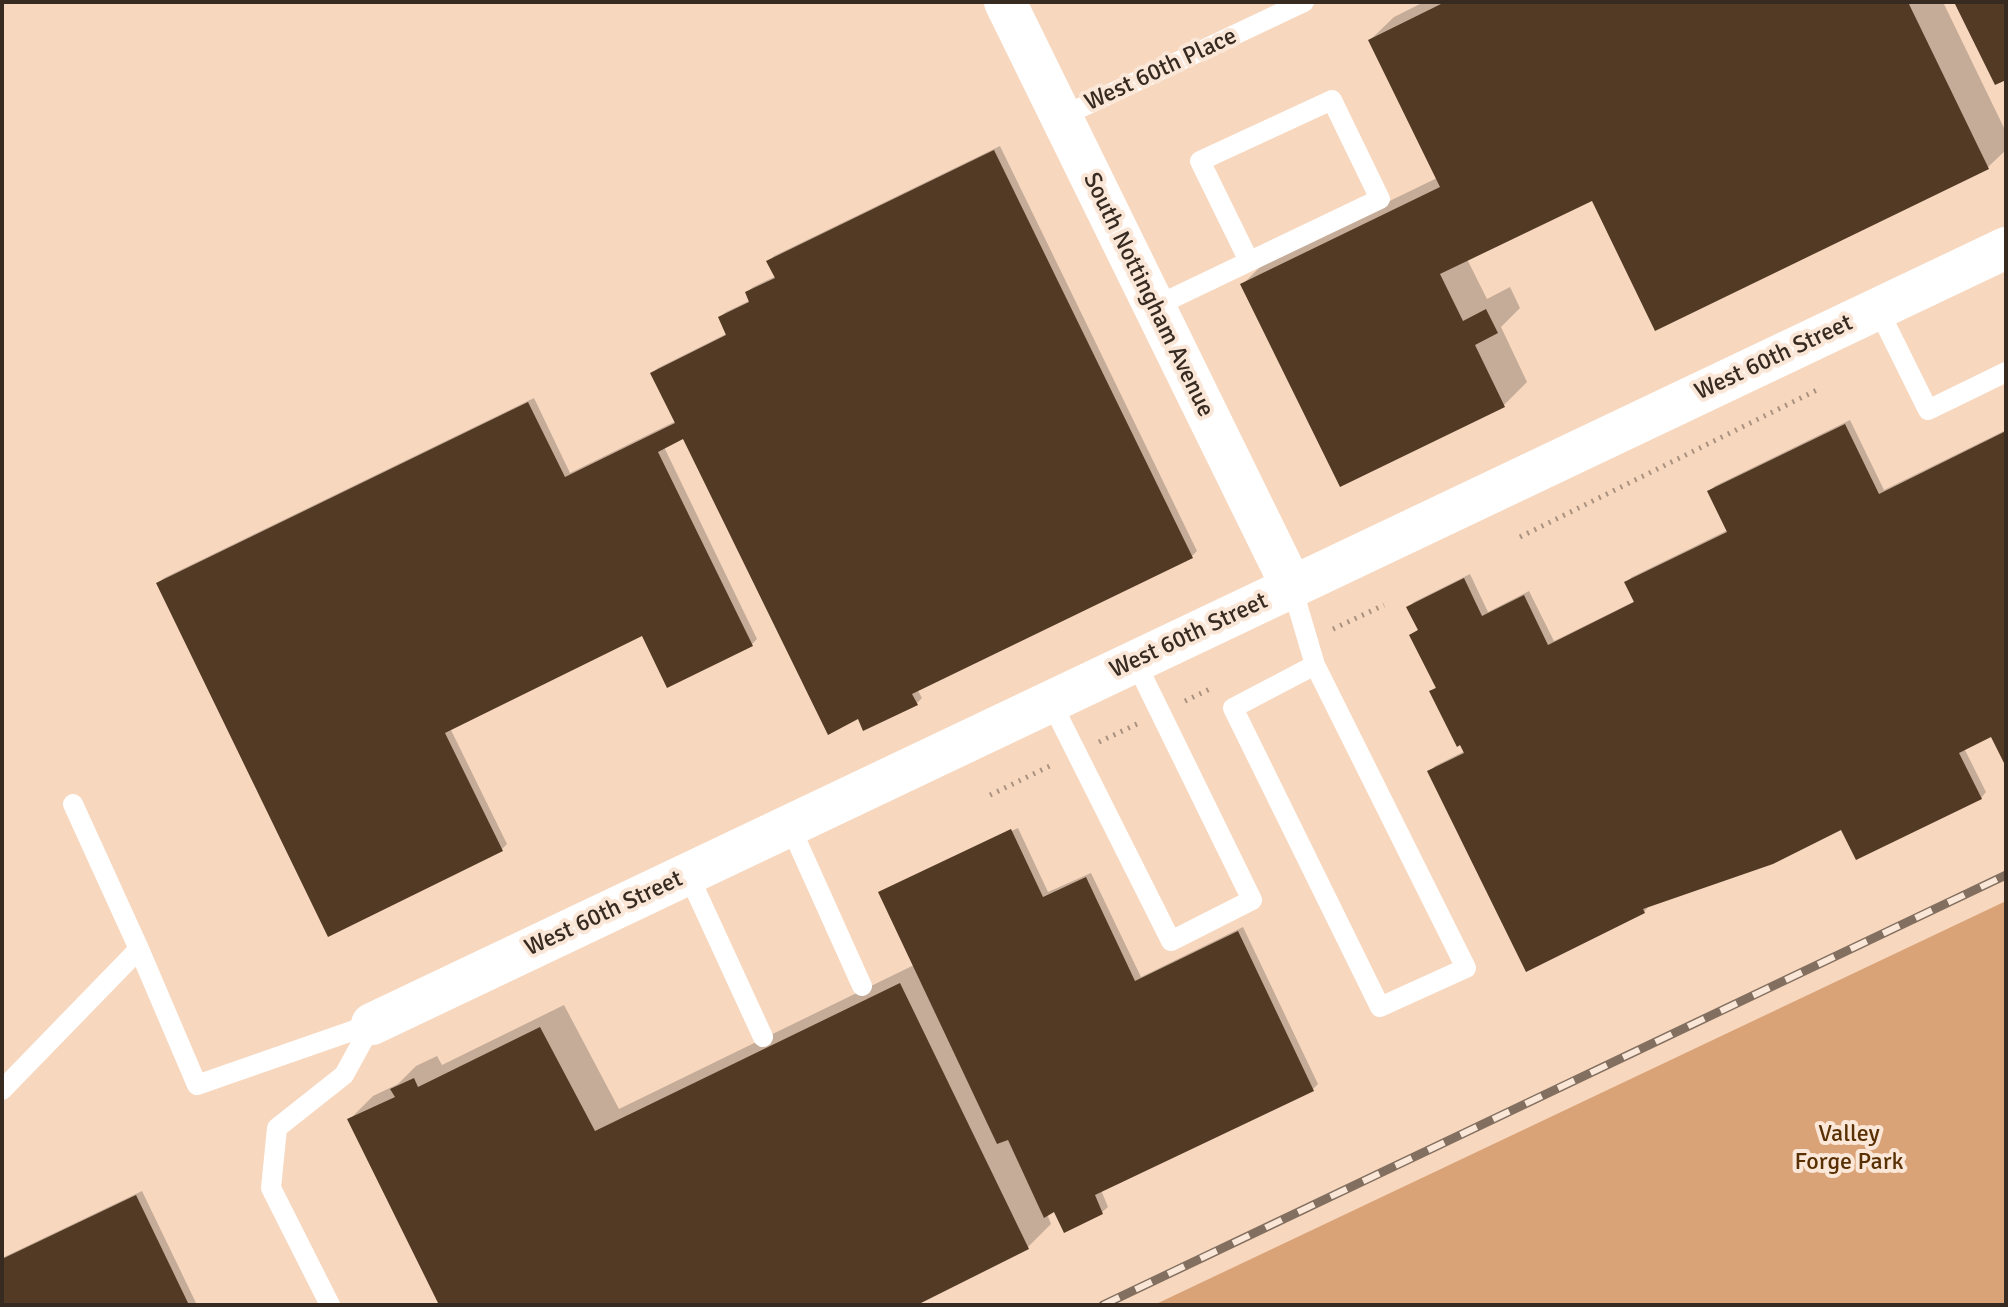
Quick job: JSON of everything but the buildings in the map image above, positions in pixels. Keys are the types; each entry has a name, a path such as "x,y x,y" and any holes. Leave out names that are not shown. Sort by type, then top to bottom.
{"street":[{"name":"South Nottingham Avenue","path":"1005,2 1292,587"},
{"name":"West 60th Street","path":"372,1024 2006,248"}],"lane":[{"name":"West 60th Place","path":"1061,117 1304,2"},
{"path":"1154,307 1380,199 1332,100 1200,161 1249,261"},
{"path":"1878,309 1928,410 2006,372"},
{"path":"1292,587 1315,665 1466,968 1380,1007 1233,708 1315,665"},
{"path":"1051,702 1171,941 1252,900 1135,661"},
{"path":"73,804 197,1085 372,1024"},
{"path":"790,826 862,986"},
{"path":"688,874 763,1037"},
{"path":"2,1090 139,949"},
{"path":"330,1305 271,1188 277,1128 344,1075 372,1024"}],"path":[{"path":"1520,537 1821,388"}],"green space":[{"name":"Valley Forge Park","path":"2006,901 2006,1305 1154,1305"}],"railway":[{"path":"1103,1305 2006,875"}]}
